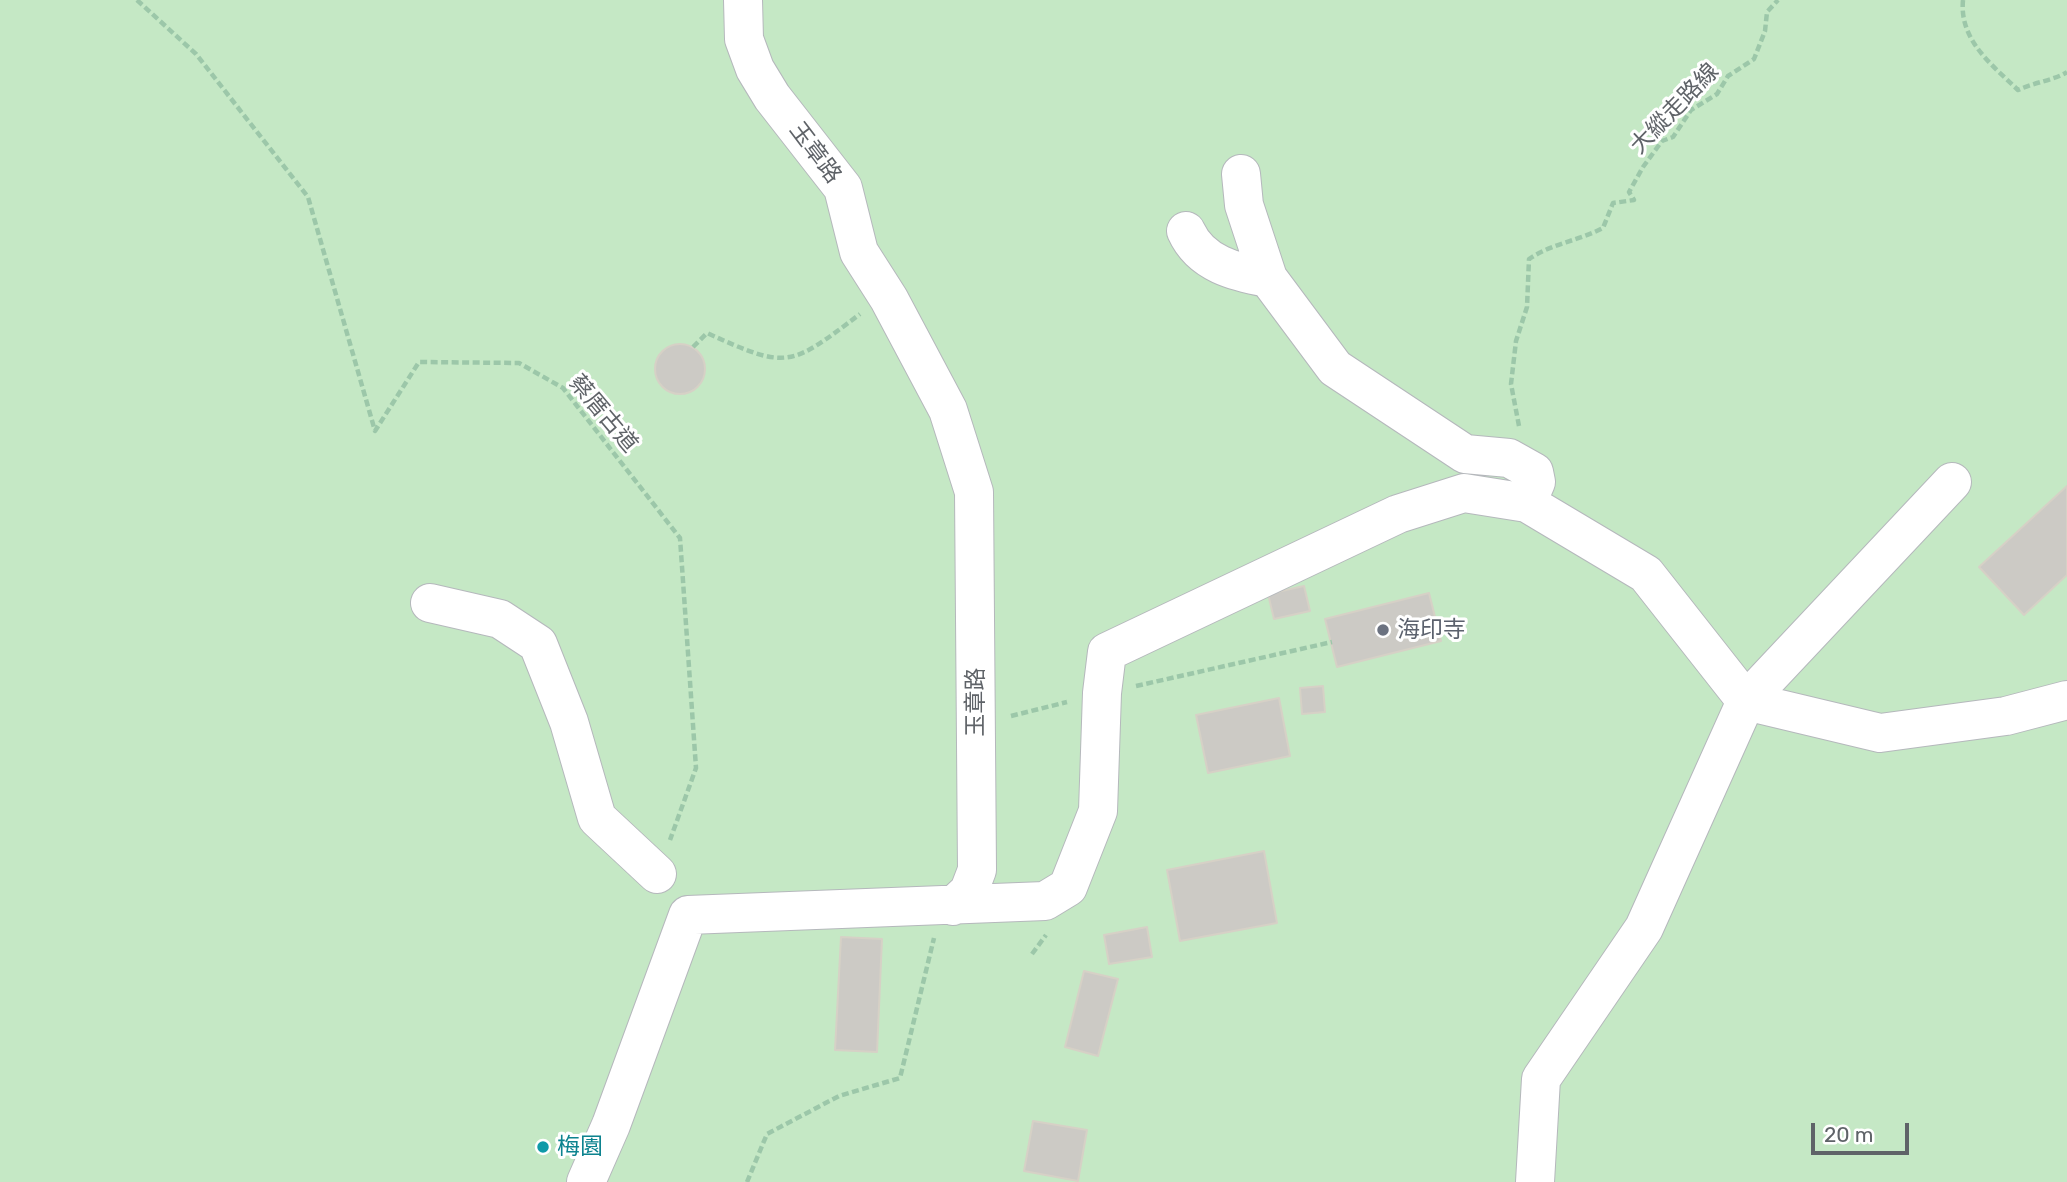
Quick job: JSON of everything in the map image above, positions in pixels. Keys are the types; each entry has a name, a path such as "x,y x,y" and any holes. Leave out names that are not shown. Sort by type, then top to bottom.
{"street":[{"name":"玉章路","path":"743,0 744,39 755,69 772,97 843,188 859,252 889,299 948,410 974,492 976,870 969,891 953,906"},
{"path":"1241,174 1244,205 1268,278 1335,369 1465,454 1508,458 1531,487 1646,574 1746,701 1880,733 2006,716 2067,700"},
{"path":"1186,231 1193,247 1230,271 1268,278"},
{"path":"1535,1182 1541,1079 1644,928 1746,701 1952,482"},
{"path":"586,1182 611,1125 688,915 1045,901 1068,887 1098,811 1102,693 1107,652 1398,514 1464,493 1531,487"},
{"path":"429,603 500,619 538,643 569,722 597,818 657,874"}],"path":[{"name":"蔡厝古道","path":"137,0 196,54 308,197 374,431 419,362 519,363 563,388 680,538 696,768 657,874"},
{"name":"大縱走路線","path":"1531,487 1511,384 1516,341 1527,307 1529,259 1550,245 1578,241 1603,228 1613,203 1634,200 1629,192 1662,141 1673,137 1691,110 1717,94 1728,76 1754,59 1765,31 1767,12 1778,0"},
{"path":"1963,0 1961,13 1975,47 2018,90 2040,80 2057,79 2067,72"},
{"path":"693,347 707,333 754,355 793,360 829,339 859,315 889,299"},
{"path":"976,725 1102,693 1332,642"},
{"path":"747,1182 767,1134 839,1096 900,1078 936,929 952,933 953,906"}],"green space":[{"path":"0,0 2067,0 2067,1182 0,1182"}],"building":[{"path":"680,344 698,351 705,369 698,387 680,394 662,387 655,369 662,351"},
{"path":"2067,486 2067,575 2024,615 1979,567"},
{"path":"1304,586 1310,611 1274,619 1268,594"},
{"name":"海印寺","path":"1429,593 1441,641 1337,667 1325,619"},
{"path":"1323,686 1325,712 1302,714 1300,688"},
{"path":"1279,698 1290,756 1208,773 1196,715"},
{"path":"1264,851 1277,923 1180,941 1167,870"},
{"path":"1147,927 1152,957 1109,964 1104,935"},
{"path":"841,937 882,939 877,1052 835,1050"},
{"path":"1084,971 1118,979 1098,1056 1065,1047"},
{"path":"1033,1121 1087,1130 1078,1181 1024,1171"}],"place":[{"name":"海印寺","path":"1383,630"},
{"name":"梅園","path":"543,1147"}]}
